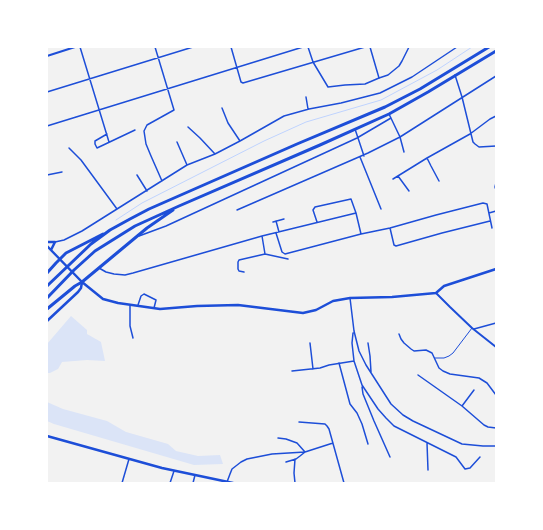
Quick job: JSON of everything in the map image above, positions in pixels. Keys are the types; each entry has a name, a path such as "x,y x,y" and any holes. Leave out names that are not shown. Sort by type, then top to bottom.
{"highway":[{"path":"47,273 66,253 149,209 385,107 420,89 489,47"},
{"path":"47,298 74,270 96,251 126,231 150,218 389,114 496,51"},
{"path":"47,309 137,237 179,206"},
{"path":"47,286 91,244 110,230"}],"main road":[{"path":"47,242 55,242 52,250"},
{"path":"47,246 82,282 104,299 118,303 154,308 238,304 303,313 316,310 333,301 350,298 392,297 436,293 444,286 496,269"},
{"path":"47,321 78,292 82,282"},
{"path":"47,436 174,471 233,483"}],"street":[{"path":"47,56 75,47"},
{"path":"80,47 109,142"},
{"path":"155,47 174,110 146,125 144,131 150,156 162,181"},
{"path":"47,92 193,47"},
{"path":"231,47 242,83 365,47"},
{"path":"47,126 303,47"},
{"path":"308,47 313,62 328,87 365,84 388,75 399,66 409,47"},
{"path":"370,47 379,78"},
{"path":"55,242 64,240 82,231 187,166 215,154 284,116 308,109 380,93 412,77 457,47"},
{"path":"455,75 473,142 479,146 496,146"},
{"path":"237,210 364,156 400,137 496,76"},
{"path":"306,97 308,109"},
{"path":"222,108 228,123 240,141"},
{"path":"389,114 400,137 404,152"},
{"path":"393,179 470,134 496,116"},
{"path":"137,237 166,226 357,138 391,118"},
{"path":"188,127 215,154"},
{"path":"355,129 364,156"},
{"path":"107,134 95,141 97,148 135,130"},
{"path":"177,142 187,166"},
{"path":"69,148 78,157 118,209"},
{"path":"360,157 381,209"},
{"path":"427,158 439,181"},
{"path":"47,175 62,172"},
{"path":"137,175 147,190"},
{"path":"398,176 409,190"},
{"path":"496,183 496,190"},
{"path":"317,222 313,210 315,207 351,198 361,234"},
{"path":"276,221 282,252 285,254 483,203 487,204 492,228"},
{"path":"489,214 496,211"},
{"path":"100,268 106,272 125,275 262,236 356,213"},
{"path":"273,222 284,219"},
{"path":"390,228 395,246 490,221"},
{"path":"262,236 265,254"},
{"path":"244,272 239,271 238,269 238,260 265,254 288,259"},
{"path":"436,293 473,329 496,347"},
{"path":"138,305 141,296 144,294 156,300 154,308"},
{"path":"350,298 354,331 362,357 391,404 403,415 413,421 462,444 496,446"},
{"path":"130,304 130,326 133,338"},
{"path":"473,329 496,323"},
{"path":"354,331 352,343 354,361 362,385 363,394 390,457"},
{"path":"399,334 404,343 411,349 426,350 432,353 439,368 443,371 450,374 478,378 487,383 496,395"},
{"path":"310,343 313,369"},
{"path":"368,343 371,372"},
{"path":"292,371 313,369 354,361"},
{"path":"339,363 350,404 362,424 368,444"},
{"path":"418,375 462,406 484,425 496,428"},
{"path":"362,385 378,409 394,426 456,457 466,469 470,468 480,457"},
{"path":"462,406 474,390"},
{"path":"298,422 325,424 327,426 344,483"},
{"path":"278,438 297,443 304,452"},
{"path":"227,482 232,469 247,459 272,454 304,452 333,443"},
{"path":"427,443 428,470"},
{"path":"286,462 295,459 304,452"},
{"path":"122,483 129,459"},
{"path":"295,459 295,483"},
{"path":"170,483 174,471"},
{"path":"193,483 195,476"}],"lane":[{"path":"435,358 444,358 453,353 473,329"}],"shaded area":[{"path":"71,316 87,330 87,334 101,342 105,361 87,360 62,362 58,369 47,373 47,344"},
{"path":"47,402 63,409 107,421 126,432 168,444 176,451 198,456 220,455 223,464 194,465 54,424 47,421"}],"waterway":[{"path":"116,220 142,203 264,141 306,122 381,100 437,70 472,47"}]}
